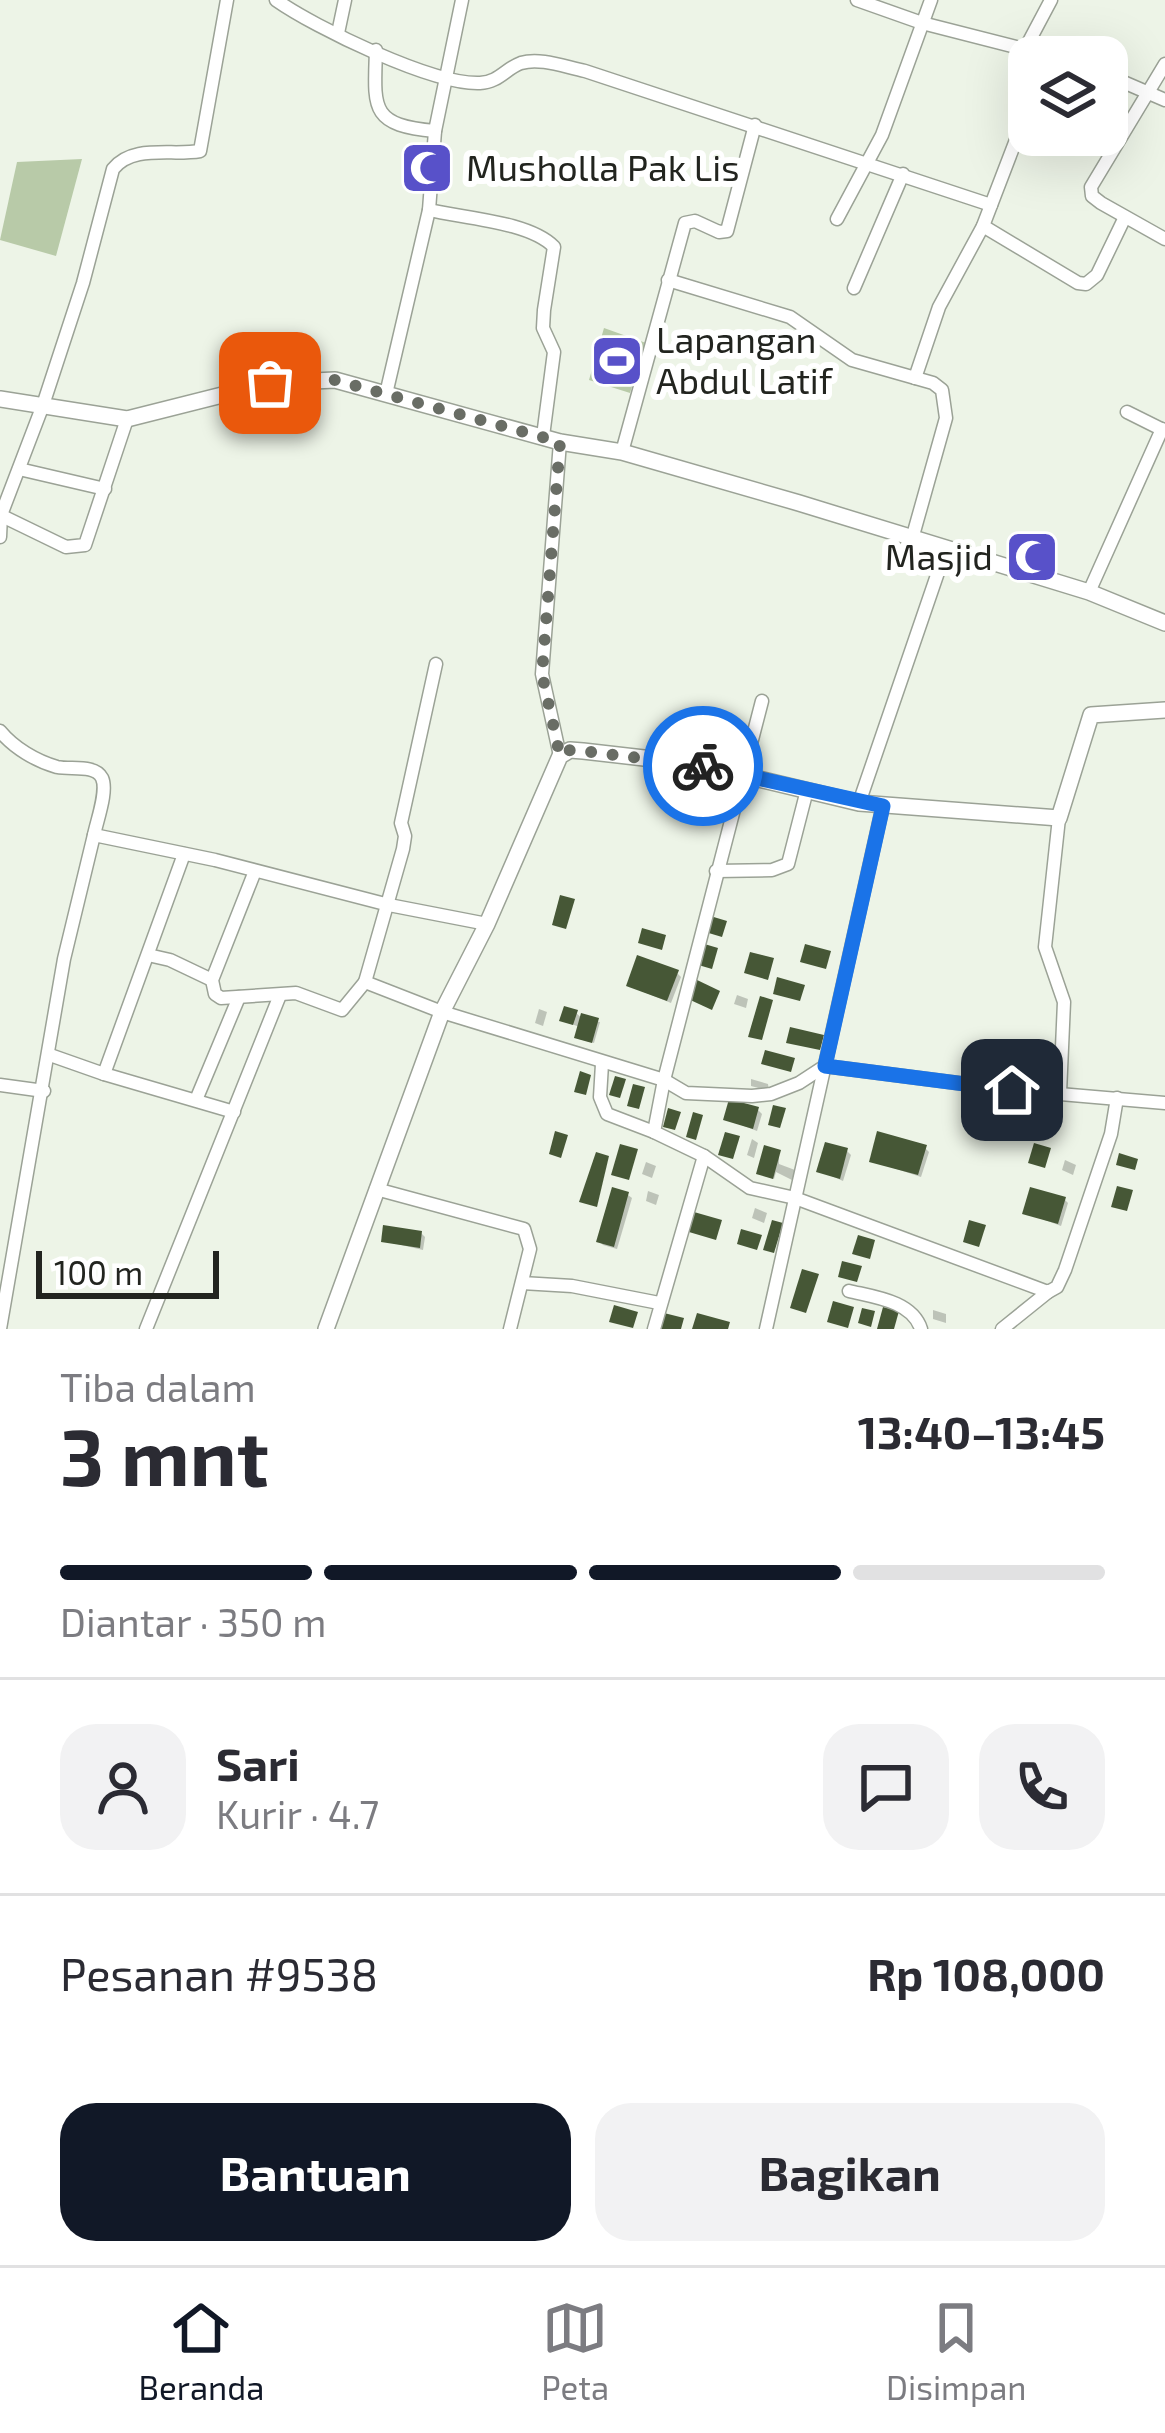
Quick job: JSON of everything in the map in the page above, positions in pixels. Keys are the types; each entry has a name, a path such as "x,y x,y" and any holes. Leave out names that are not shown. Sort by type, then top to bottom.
{"street":[{"path":"0,537 0,515 44,405 117,163 136,154 194,153 203,147 226,0"},
{"path":"276,0 309,22 445,79 496,81 519,64 536,61 585,71 991,205"},
{"path":"338,33 345,0"},
{"path":"386,394 429,210 435,131 462,0"},
{"path":"857,0 922,23 1008,45"},
{"path":"837,219 868,163 931,0"},
{"path":"1032,36 1051,0"},
{"path":"376,50 376,107 382,117 390,124 435,131"},
{"path":"1165,64 1091,187 1092,196 1101,203 1165,239"},
{"path":"1128,82 1165,100"},
{"path":"622,452 686,223 695,220 727,231 755,125"},
{"path":"914,378 939,307 983,226 1010,156"},
{"path":"854,288 903,174"},
{"path":"429,210 523,229 554,247 543,328 554,352 542,674 560,756"},
{"path":"983,226 1086,284 1097,275 1125,217"},
{"path":"668,280 790,317 852,360 942,390 947,406 913,538"},
{"path":"0,399 127,419 270,383 335,380 552,439 622,452 1089,592 1165,622"},
{"path":"1089,592 1164,430 1126,412"},
{"path":"0,515 79,549 89,538 127,419"},
{"path":"19,469 105,489"},
{"path":"859,802 946,549"},
{"path":"255,871 212,980 214,994 296,993 342,1010 365,982 389,905 405,836 401,823 436,664"},
{"path":"654,1132 762,700"},
{"path":"1060,1093 1064,1002 1045,947 1059,818 1091,715 1165,710"},
{"path":"0,731 32,757 58,767 94,769 104,783 64,959 0,1329"},
{"path":"326,1329 442,1012 487,924 560,756 570,750 628,755 883,806 1059,818"},
{"path":"716,872 772,870 788,864 807,790"},
{"path":"766,1329 883,806"},
{"path":"94,835 487,924"},
{"path":"104,1074 184,854"},
{"path":"148,955 212,980"},
{"path":"365,982 442,1012 664,1080 686,1093 752,1096 799,1083 825,1066 1165,1103"},
{"path":"146,1329 280,994"},
{"path":"196,1100 239,997"},
{"path":"50,1055 234,1112"},
{"path":"602,1064 600,1097 607,1114 704,1156 750,1188 795,1198 1048,1292"},
{"path":"0,1085 44,1091"},
{"path":"1002,1329 1057,1287 1111,1134 1117,1098"},
{"path":"654,1329 704,1156"},
{"path":"376,1190 518,1225 529,1235 530,1249 511,1329"},
{"path":"522,1283 572,1286 659,1303"},
{"path":"848,1291 902,1306 917,1318 921,1329"}],"green space":[{"path":"82,159 56,256 0,240 17,162"},
{"name":"Lapangan Abdul Latif","path":"604,328 646,343 630,393 589,380"}],"building":[{"path":"560,895 575,899 566,929 552,925"},
{"path":"707,915 727,921 722,937 702,931"},
{"path":"642,928 666,935 662,950 638,943"},
{"path":"701,943 718,948 712,969 695,964"},
{"path":"805,944 831,951 826,969 800,962"},
{"path":"750,952 774,958 768,980 744,973"},
{"path":"637,955 679,970 667,1001 626,986"},
{"path":"777,977 805,985 800,1001 773,994"},
{"path":"695,979 720,991 712,1010 686,998"},
{"path":"760,996 773,1000 762,1040 748,1037"},
{"path":"564,1006 578,1010 573,1025 559,1021"},
{"path":"581,1013 599,1018 592,1043 574,1038"},
{"path":"790,1027 824,1035 820,1050 786,1043"},
{"path":"765,1050 795,1058 791,1072 761,1064"},
{"path":"580,1071 591,1075 586,1095 574,1092"},
{"path":"615,1076 626,1079 620,1098 609,1095"},
{"path":"633,1084 645,1087 639,1109 627,1106"},
{"path":"729,1099 759,1107 753,1129 723,1120"},
{"path":"773,1105 786,1108 780,1128 768,1125"},
{"path":"668,1108 681,1112 675,1130 663,1127"},
{"path":"693,1112 703,1115 696,1140 686,1137"},
{"path":"555,1131 568,1135 561,1158 549,1154"},
{"path":"877,1131 927,1145 918,1175 869,1162"},
{"path":"725,1132 740,1136 733,1159 718,1155"},
{"path":"825,1142 848,1148 840,1179 816,1172"},
{"path":"1034,1143 1051,1148 1045,1168 1028,1163"},
{"path":"620,1144 638,1149 629,1180 611,1175"},
{"path":"764,1145 781,1150 773,1179 756,1174"},
{"path":"596,1152 609,1156 597,1207 579,1202"},
{"path":"1119,1153 1138,1159 1135,1170 1116,1165"},
{"path":"1117,1186 1133,1190 1127,1211 1111,1207"},
{"path":"612,1187 629,1192 614,1247 596,1242"},
{"path":"1030,1187 1066,1197 1058,1224 1022,1214"},
{"path":"694,1212 722,1220 716,1240 689,1232"},
{"path":"772,1220 783,1223 774,1253 763,1250"},
{"path":"969,1220 986,1225 979,1247 963,1242"},
{"path":"383,1225 422,1231 420,1248 381,1242"},
{"path":"741,1229 762,1235 757,1250 737,1244"},
{"path":"858,1235 875,1240 870,1259 852,1254"},
{"path":"842,1261 862,1266 857,1282 838,1277"},
{"path":"802,1269 819,1274 806,1313 790,1308"},
{"path":"833,1301 854,1307 848,1328 827,1322"},
{"path":"614,1305 638,1312 633,1328 609,1322"},
{"path":"883,1307 899,1311 894,1329 877,1329"},
{"path":"862,1308 875,1311 871,1327 858,1323"},
{"path":"664,1313 684,1318 681,1329 659,1329"},
{"path":"697,1313 730,1322 728,1329 692,1329"}],"way so far":[{"path":"270,383 335,380 560,442 542,674 560,756 570,750 703,766"}],"place":[{"name":"Musholla Pak Lis","path":"427,168"},
{"name":"Lapangan Abdul Latif","path":"617,361"},
{"name":"Masjid","path":"1032,557"}],"route":[{"path":"703,766 883,806 825,1066 1012,1090"}]}
